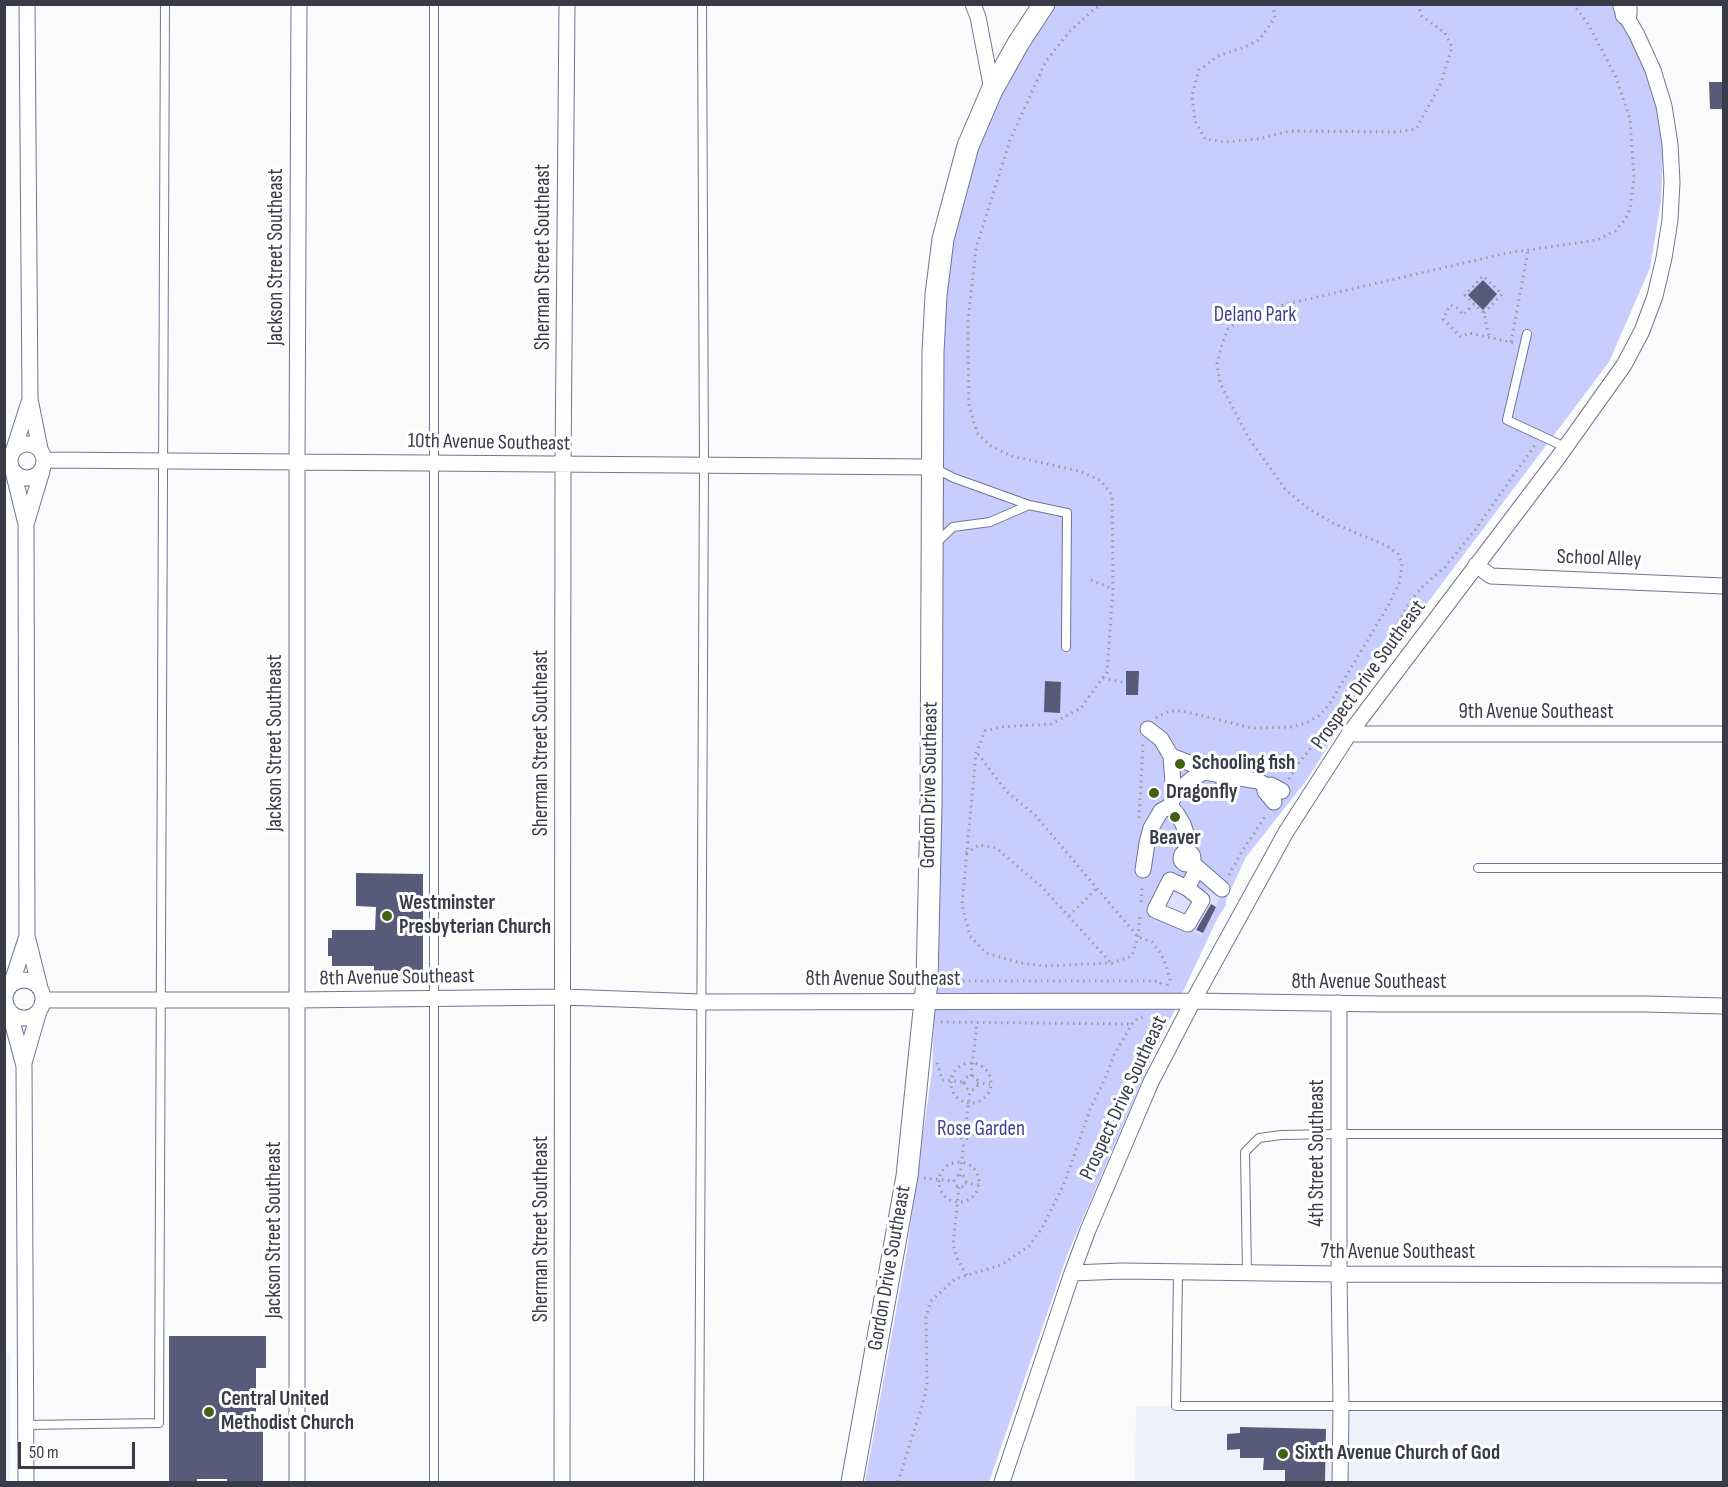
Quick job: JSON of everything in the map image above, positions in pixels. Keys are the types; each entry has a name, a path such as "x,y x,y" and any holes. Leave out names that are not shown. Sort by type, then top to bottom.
{"street":[{"path":"26,524 42,460 30,399 27,4"},
{"name":"Jackson Street Southeast","path":"297,1482 299,4"},
{"name":"Sherman Street Southeast","path":"562,1482 563,464 567,4"},
{"path":"973,4 978,17 992,90"},
{"name":"Gordon Drive Southeast","path":"852,1482 907,1176 925,1001 931,806 934,341 936,295 943,239 968,146 992,90 1044,4"},
{"name":"Prospect Drive Southeast","path":"1002,1482 1088,1230 1151,1082 1286,832 1349,734 1565,447 1624,365 1642,331 1655,296 1670,220 1672,182 1670,144 1664,106 1653,70 1624,8"},
{"path":"24,1066 41,1000 27,936 26,524 11,460 30,399"},
{"path":"11,460 24,444 36,446 42,460"},
{"path":"11,460 22,478 28,478 42,460"},
{"name":"10th Avenue Southeast","path":"42,460 932,467"},
{"name":"School Alley","path":"1476,565 1491,576 1724,586"},
{"path":"1148,729 1161,739 1171,756 1172,800 1187,836 1192,861 1186,888"},
{"name":"9th Avenue Southeast","path":"1349,734 1724,735"},
{"path":"1171,756 1200,767 1204,772 1271,785 1278,796"},
{"path":"1143,870 1146,843 1151,828 1161,811 1187,782 1204,772"},
{"path":"1224,776 1224,792"},
{"path":"1192,861 1222,889"},
{"path":"26,1482 24,1066 7,1004 8,990 27,936"},
{"path":"11,985 16,982 31,981 41,1000"},
{"name":"8th Avenue Southeast","path":"41,1000 563,997 702,1002 1193,1001 1724,1006"},
{"path":"7,1004 13,1014 24,1018 29,1017 41,1000"},
{"name":"4th Street Southeast","path":"1338,1003 1340,1482"},
{"name":"7th Avenue Southeast","path":"1072,1273 1724,1275"}],"lane":[{"path":"27,1425 159,1423 165,4"},
{"path":"434,4 434,1482"},
{"path":"699,1482 704,467 702,4"},
{"path":"1527,334 1507,420 1565,447"},
{"path":"932,467 954,478 1029,505 1067,513 1066,647"},
{"path":"932,547 953,526 990,522 1029,505"},
{"path":"1478,868 1724,868"},
{"path":"1247,1274 1245,1152 1259,1138 1281,1135 1339,1134 1724,1134"},
{"path":"1178,1273 1176,1406 1724,1406"}],"path":[{"path":"1103,4 1093,9 1070,31 1046,61 1010,140 976,248 968,320 968,384 969,405 977,433 991,446 1011,456 1079,471 1100,480 1112,495 1113,589 1107,672 1081,708 1051,723 1000,727 985,731 976,753 962,905 970,936 986,953 1021,963 1044,966 1112,963 1132,956 1138,937 1140,912"},
{"path":"1273,4 1275,18 1259,40 1220,55 1199,70 1192,95 1195,122 1205,139 1225,142 1258,139 1289,130 1396,132 1416,129 1441,83 1452,47 1445,33 1422,16 1419,8 1421,4"},
{"path":"1139,819 1144,740 1152,720 1169,711 1182,711 1252,728 1292,727 1308,722 1320,715 1330,703 1388,606 1400,581 1402,563 1398,554 1387,546 1333,523 1306,507 1285,489 1248,437 1220,383 1217,364 1228,329 1246,316 1287,304 1507,253 1597,240 1615,231 1625,220 1630,209 1634,178 1630,119 1615,75 1587,22 1573,4"},
{"path":"1511,342 1528,251"},
{"path":"1484,313 1502,294 1483,276 1465,295 1484,313 1489,338"},
{"path":"1474,304 1463,315 1457,308 1450,305 1443,319 1461,337 1469,333 1524,345"},
{"path":"1091,580 1113,589"},
{"path":"1103,678 1126,683"},
{"path":"936,981 1159,981 1166,988 1170,980 1161,954 1152,942 1138,937 1035,815 1007,792 976,753"},
{"path":"966,853 979,845 996,848 1042,887 1112,963"},
{"path":"1141,903 1143,870"},
{"path":"1069,916 1098,888"},
{"path":"898,1482 927,1384 926,1316 931,1301 955,1279 1001,1265 1029,1246 1042,1228 1074,1158 1091,1107 1114,1055 1132,1024 1138,1018 1148,1017"},
{"path":"939,1031 941,1022 1132,1024"},
{"path":"971,1076 978,1022"},
{"path":"936,1062 942,1080 964,1082"},
{"path":"972,1062 984,1067 991,1084 986,1096 969,1103 957,1098 951,1087 951,1081 952,1075 960,1065 972,1062"},
{"path":"964,1082 971,1076"},
{"path":"971,1076 976,1078 977,1083"},
{"path":"964,1082 966,1088 970,1089"},
{"path":"977,1083 991,1084"},
{"path":"970,1089 974,1088 977,1083"},
{"path":"966,1125 970,1089"},
{"path":"964,1140 958,1136 958,1131 966,1125"},
{"path":"966,1125 972,1134"},
{"path":"947,1130 958,1131"},
{"path":"972,1134 996,1136"},
{"path":"964,1140 969,1139 972,1134"},
{"path":"960,1176 964,1140"},
{"path":"962,1161 978,1172 979,1185 974,1196 969,1200 957,1202 942,1192 939,1179 949,1164 962,1161"},
{"path":"907,1176 954,1181"},
{"path":"959,1187 954,1185 954,1181 956,1176 960,1176"},
{"path":"960,1176 964,1178 965,1183"},
{"path":"967,1276 957,1258 953,1244 957,1202 959,1187 965,1183 979,1185"}],"shaded area":[{"path":"1165,877 1203,895 1208,890 1220,898 1202,935 1146,911"},
{"path":"5,1353 11,1353 10,1482 4,1482"},
{"path":"1136,1406 1723,1407 1723,1482 1135,1482"}],"green space":[{"name":"Delano Park","path":"1055,5 1614,5 1629,28 1652,79 1664,129 1661,201 1650,268 1609,362 1413,622 1352,708 1306,781 1246,857 1226,900 1226,905 1217,919 1147,1069 1068,1253 989,1482 865,1482 906,1256 932,1071 941,786 943,497 941,369 944,291 953,223 969,163 1006,80 1044,17"}],"building":[{"path":"1709,82 1724,82 1724,109 1710,109"},
{"path":"1483,280 1497,294 1483,310 1468,295"},
{"path":"1126,671 1139,671 1138,695 1126,695"},
{"path":"1045,681 1061,682 1060,713 1044,712"},
{"name":"Westminster Presbyterian Church","path":"356,873 423,874 423,971 374,974 374,966 332,966 332,956 328,956 328,938 332,938 332,930 375,930 376,907 356,906"},
{"path":"1211,904 1216,907 1203,933 1196,930"},
{"name":"Central United Methodist Church","path":"169,1336 266,1336 266,1368 256,1368 256,1420 263,1420 263,1482 197,1479 197,1482 169,1482"},
{"name":"Sixth Avenue Church of God","path":"1240,1427 1326,1429 1325,1482 1285,1482 1285,1470 1263,1470 1264,1458 1240,1458 1240,1449 1227,1450 1227,1434 1240,1433"}],"place":[{"name":"Schooling fish","path":"1180,764"},
{"name":"Dragonfly","path":"1154,793"},
{"name":"Beaver","path":"1175,817"},
{"name":"Westminster Presbyterian Church","path":"387,916"},
{"name":"Central United Methodist Church","path":"209,1412"},
{"name":"Sixth Avenue Church of God","path":"1283,1454"}],"park label":[{"name":"Rose Garden","path":"981,1130"}]}
